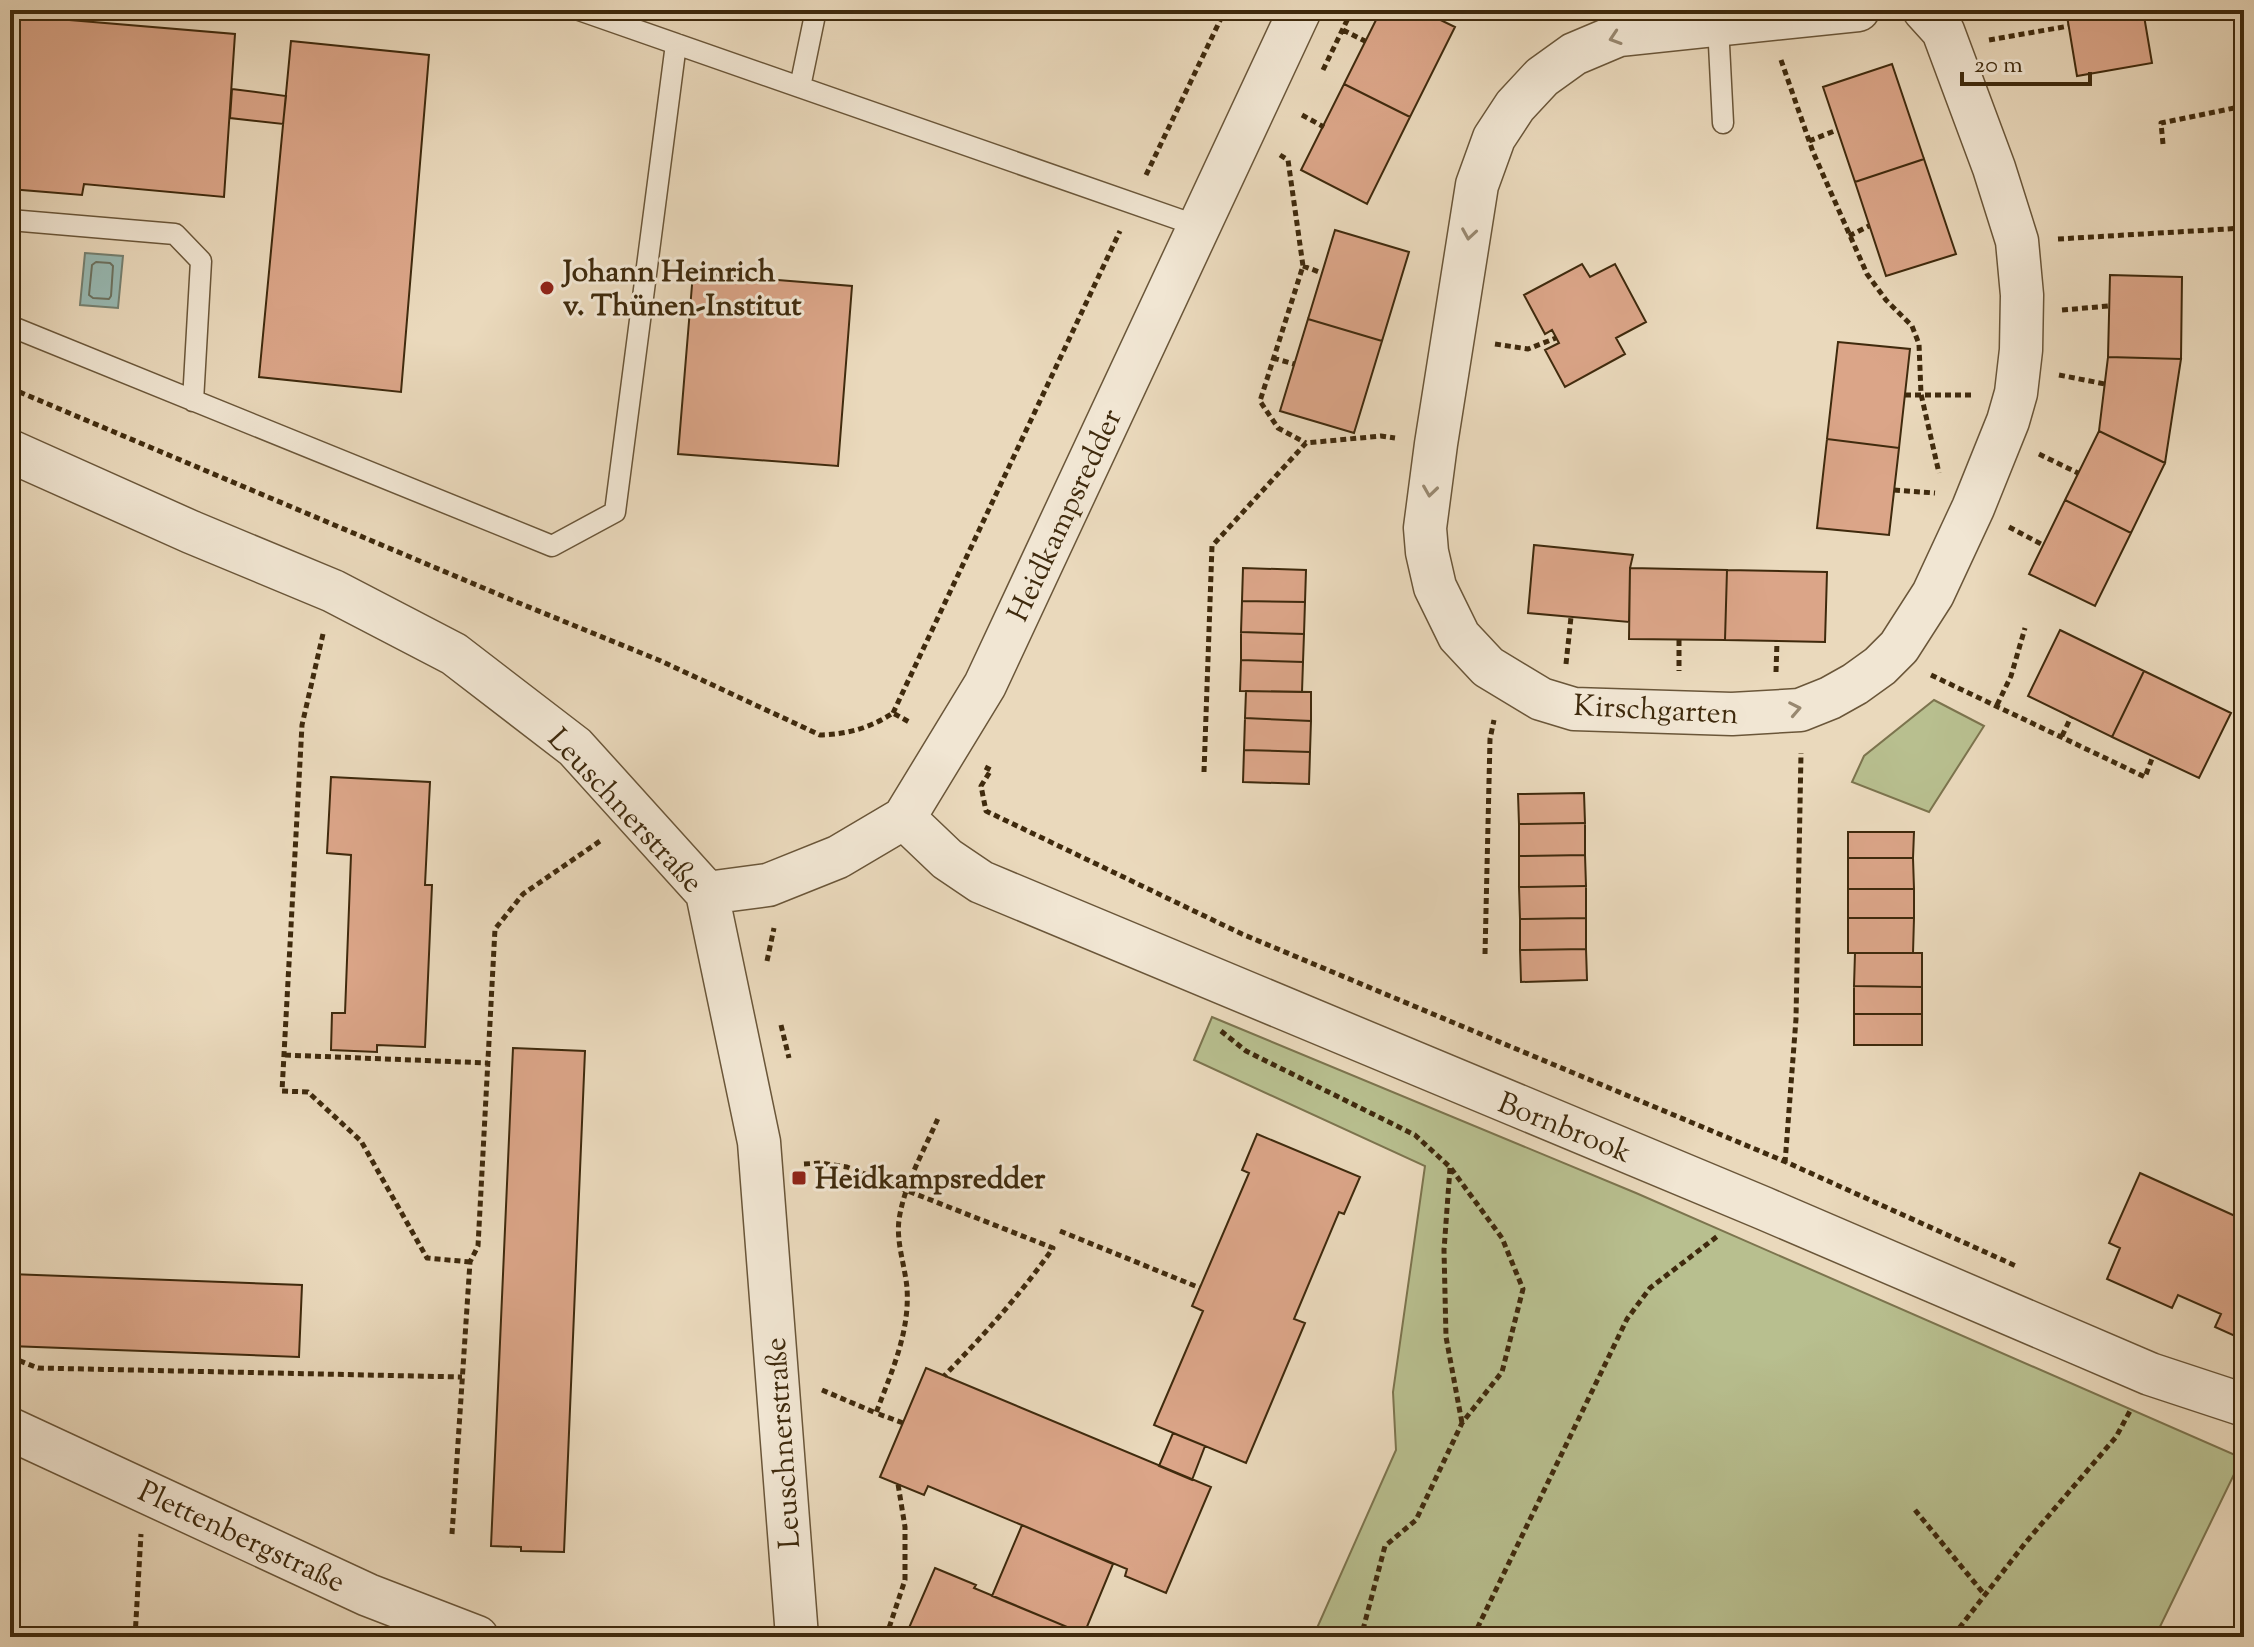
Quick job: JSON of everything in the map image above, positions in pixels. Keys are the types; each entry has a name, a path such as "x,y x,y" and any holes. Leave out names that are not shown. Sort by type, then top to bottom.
{"street":[{"name":"Heidkampsredder","path":"707,893 768,885 838,857 904,818 985,685 1300,10"},
{"name":"Kirschgarten","path":"1858,10 1619,35 1574,54 1542,77 1515,106 1494,138 1477,185 1436,444 1425,528 1427,552 1435,587 1459,636 1488,667 1541,699 1574,709 1732,714 1800,710 1830,698 1880,666 1899,647 1933,594 1958,500 2008,421 2016,393 2022,304 2017,241 1994,168 1943,31 1924,10"},
{"name":"Leuschnerstraße","path":"10,451 333,591 454,654 575,747 707,893 759,1142 797,1637"},
{"name":"Bornbrook","path":"904,818 947,859 981,882 1763,1208 2150,1374 2244,1405"},
{"name":"Plettenbergstraße","path":"10,1429 368,1595 477,1637"}],"lane":[{"path":"579,10 1198,226"},
{"path":"800,87 816,10"},
{"path":"1718,25 1723,123"},
{"path":"10,326 552,546 615,512 676,44"},
{"path":"10,220 175,234 201,261 193,401"}],"path":[{"path":"10,388 661,661 820,735 840,734 872,726 893,713 1225,10"},
{"path":"1768,20 1809,141 1849,236 1876,287 1912,326 1919,344 1921,394 1958,500"},
{"path":"1949,47 2069,26"},
{"path":"1343,30 1365,41"},
{"path":"2163,144 2161,123 2244,106"},
{"path":"1302,115 1324,127"},
{"path":"1809,141 1837,130"},
{"path":"1243,134 1288,160 1303,266 1260,401 1278,428 1306,443 1381,436 1436,444"},
{"path":"1849,236 1869,226"},
{"path":"2017,241 2244,228"},
{"path":"1303,266 1322,273"},
{"path":"1453,339 1528,349 1556,338"},
{"path":"1273,358 1294,364"},
{"path":"1905,395 2016,393"},
{"path":"1204,772 1212,546 1306,443"},
{"path":"1894,490 1958,500 2043,545"},
{"path":"333,591 302,725 282,1091 308,1092 361,1141 427,1258 470,1262"},
{"path":"1997,705 2011,676 2025,628"},
{"path":"1899,647 1924,671 2145,777 2153,756"},
{"path":"1485,954 1490,739 1505,679"},
{"path":"1473,1637 1627,1319 1650,1288 1710,1241 1763,1208 1786,1162 1796,1019 1800,710"},
{"path":"893,713 991,770 981,786 986,811 1242,934 1786,1162 2021,1268"},
{"path":"2062,736 2071,717"},
{"path":"452,1534 470,1262 478,1246 495,929 523,894 636,815"},
{"path":"767,963 774,928"},
{"path":"1242,934 1202,1015 1246,1051 1415,1135 1450,1167 1502,1238 1523,1289 1502,1372 1462,1423 1416,1520 1385,1546 1361,1637"},
{"path":"777,1013 789,1062"},
{"path":"285,1055 488,1063"},
{"path":"876,1413 902,1343 906,1318 907,1289 899,1222 906,1190 939,1116"},
{"path":"802,1150 804,1164 847,1167 1053,1248 1033,1276 944,1376"},
{"path":"1450,1167 1444,1250 1446,1337 1462,1423"},
{"path":"1060,1231 1200,1288"},
{"path":"10,1357 38,1368 462,1377"},
{"path":"1955,1637 1984,1594 2116,1437 2150,1374"},
{"path":"832,1393 903,1423"},
{"path":"886,1637 905,1580 905,1527 898,1484"},
{"path":"135,1637 144,1491"},
{"path":"1915,1510 1984,1594"}],"green space":[{"path":"1934,700 1984,726 1929,812 1852,782 1864,756"},
{"path":"1212,1017 1636,1193 2242,1458 2155,1637 1313,1637 1396,1450 1393,1392 1425,1166 1194,1060"}],"water":[{"path":"85,253 123,256 118,308 80,305"}],"building":[{"path":"1381,10 1420,10 1455,27 1410,117 1344,84"},
{"path":"2066,10 2143,10 2152,63 2077,76"},
{"path":"10,15 235,34 224,197 84,184 82,195 10,189"},
{"path":"291,41 429,55 401,392 259,377"},
{"path":"1892,64 1924,159 1855,182 1823,87"},
{"path":"1344,84 1410,117 1367,204 1301,170"},
{"path":"232,89 286,96 283,124 230,118"},
{"path":"1924,159 1956,254 1886,276 1855,182"},
{"path":"1335,230 1409,252 1382,341 1308,319"},
{"path":"1582,264 1590,277 1615,264 1646,322 1616,338 1625,354 1565,387 1545,350 1559,343 1552,330 1545,334 1524,295"},
{"path":"693,273 852,286 838,466 678,454"},
{"path":"2110,275 2182,277 2181,359 2108,357"},
{"path":"1308,319 1382,341 1354,433 1280,411"},
{"path":"1838,342 1910,349 1899,448 1827,439"},
{"path":"2108,357 2181,359 2165,463 2099,431"},
{"path":"2099,431 2165,463 2131,533 2065,500"},
{"path":"1827,439 1899,448 1889,535 1817,528"},
{"path":"2065,500 2131,533 2095,606 2029,574"},
{"path":"1534,545 1633,555 1629,622 1528,613"},
{"path":"1243,568 1306,570 1305,602 1242,601"},
{"path":"1630,568 1727,570 1725,640 1629,639"},
{"path":"1727,570 1827,572 1825,642 1725,640"},
{"path":"1242,601 1305,602 1304,634 1241,632"},
{"path":"2060,630 2144,671 2112,737 2028,696"},
{"path":"1241,632 1304,634 1303,662 1241,660"},
{"path":"1241,660 1303,662 1302,692 1240,691"},
{"path":"2144,671 2231,713 2199,778 2112,737"},
{"path":"1246,691 1311,692 1311,721 1245,718"},
{"path":"1245,718 1311,721 1310,752 1244,750"},
{"path":"1244,750 1310,752 1309,784 1243,782"},
{"path":"331,777 430,782 425,885 432,885 425,1047 377,1045 377,1052 331,1050 332,1013 345,1013 351,855 327,853"},
{"path":"1584,793 1585,823 1519,824 1518,794"},
{"path":"1585,823 1585,855 1519,856 1519,824"},
{"path":"1848,832 1914,832 1913,858 1848,858"},
{"path":"1585,855 1586,886 1519,887 1519,856"},
{"path":"1848,858 1913,858 1914,889 1848,889"},
{"path":"1586,886 1586,918 1520,919 1519,887"},
{"path":"1848,889 1914,889 1914,918 1848,918"},
{"path":"1586,918 1586,949 1520,950 1520,919"},
{"path":"1848,918 1914,918 1913,953 1848,953"},
{"path":"1586,949 1587,980 1521,982 1520,950"},
{"path":"1855,953 1922,953 1922,987 1854,986"},
{"path":"1854,986 1922,987 1922,1014 1854,1014"},
{"path":"1854,1014 1922,1014 1922,1045 1854,1045"},
{"path":"513,1048 585,1051 564,1552 521,1551 521,1547 491,1546"},
{"path":"1257,1134 1360,1177 1344,1214 1339,1212 1294,1319 1305,1323 1246,1463 1154,1425 1203,1311 1192,1306 1249,1173 1242,1170"},
{"path":"2140,1173 2244,1220 2244,1340 2215,1327 2221,1314 2178,1295 2172,1308 2107,1279 2120,1248 2109,1243"},
{"path":"10,1274 302,1285 299,1357 10,1346"},
{"path":"926,1368 1211,1487 1166,1593 1125,1576 1127,1569 928,1486 924,1495 880,1477"},
{"path":"1173,1433 1205,1446 1192,1480 1159,1466"},
{"path":"1022,1525 1113,1564 1084,1634 992,1596"},
{"path":"935,1568 976,1585 974,1588 1091,1637 905,1637"}],"place":[{"name":"Johann Heinrich v. Thünen-Institut","path":"547,288"},
{"name":"Heidkampsredder","path":"799,1178"}]}
